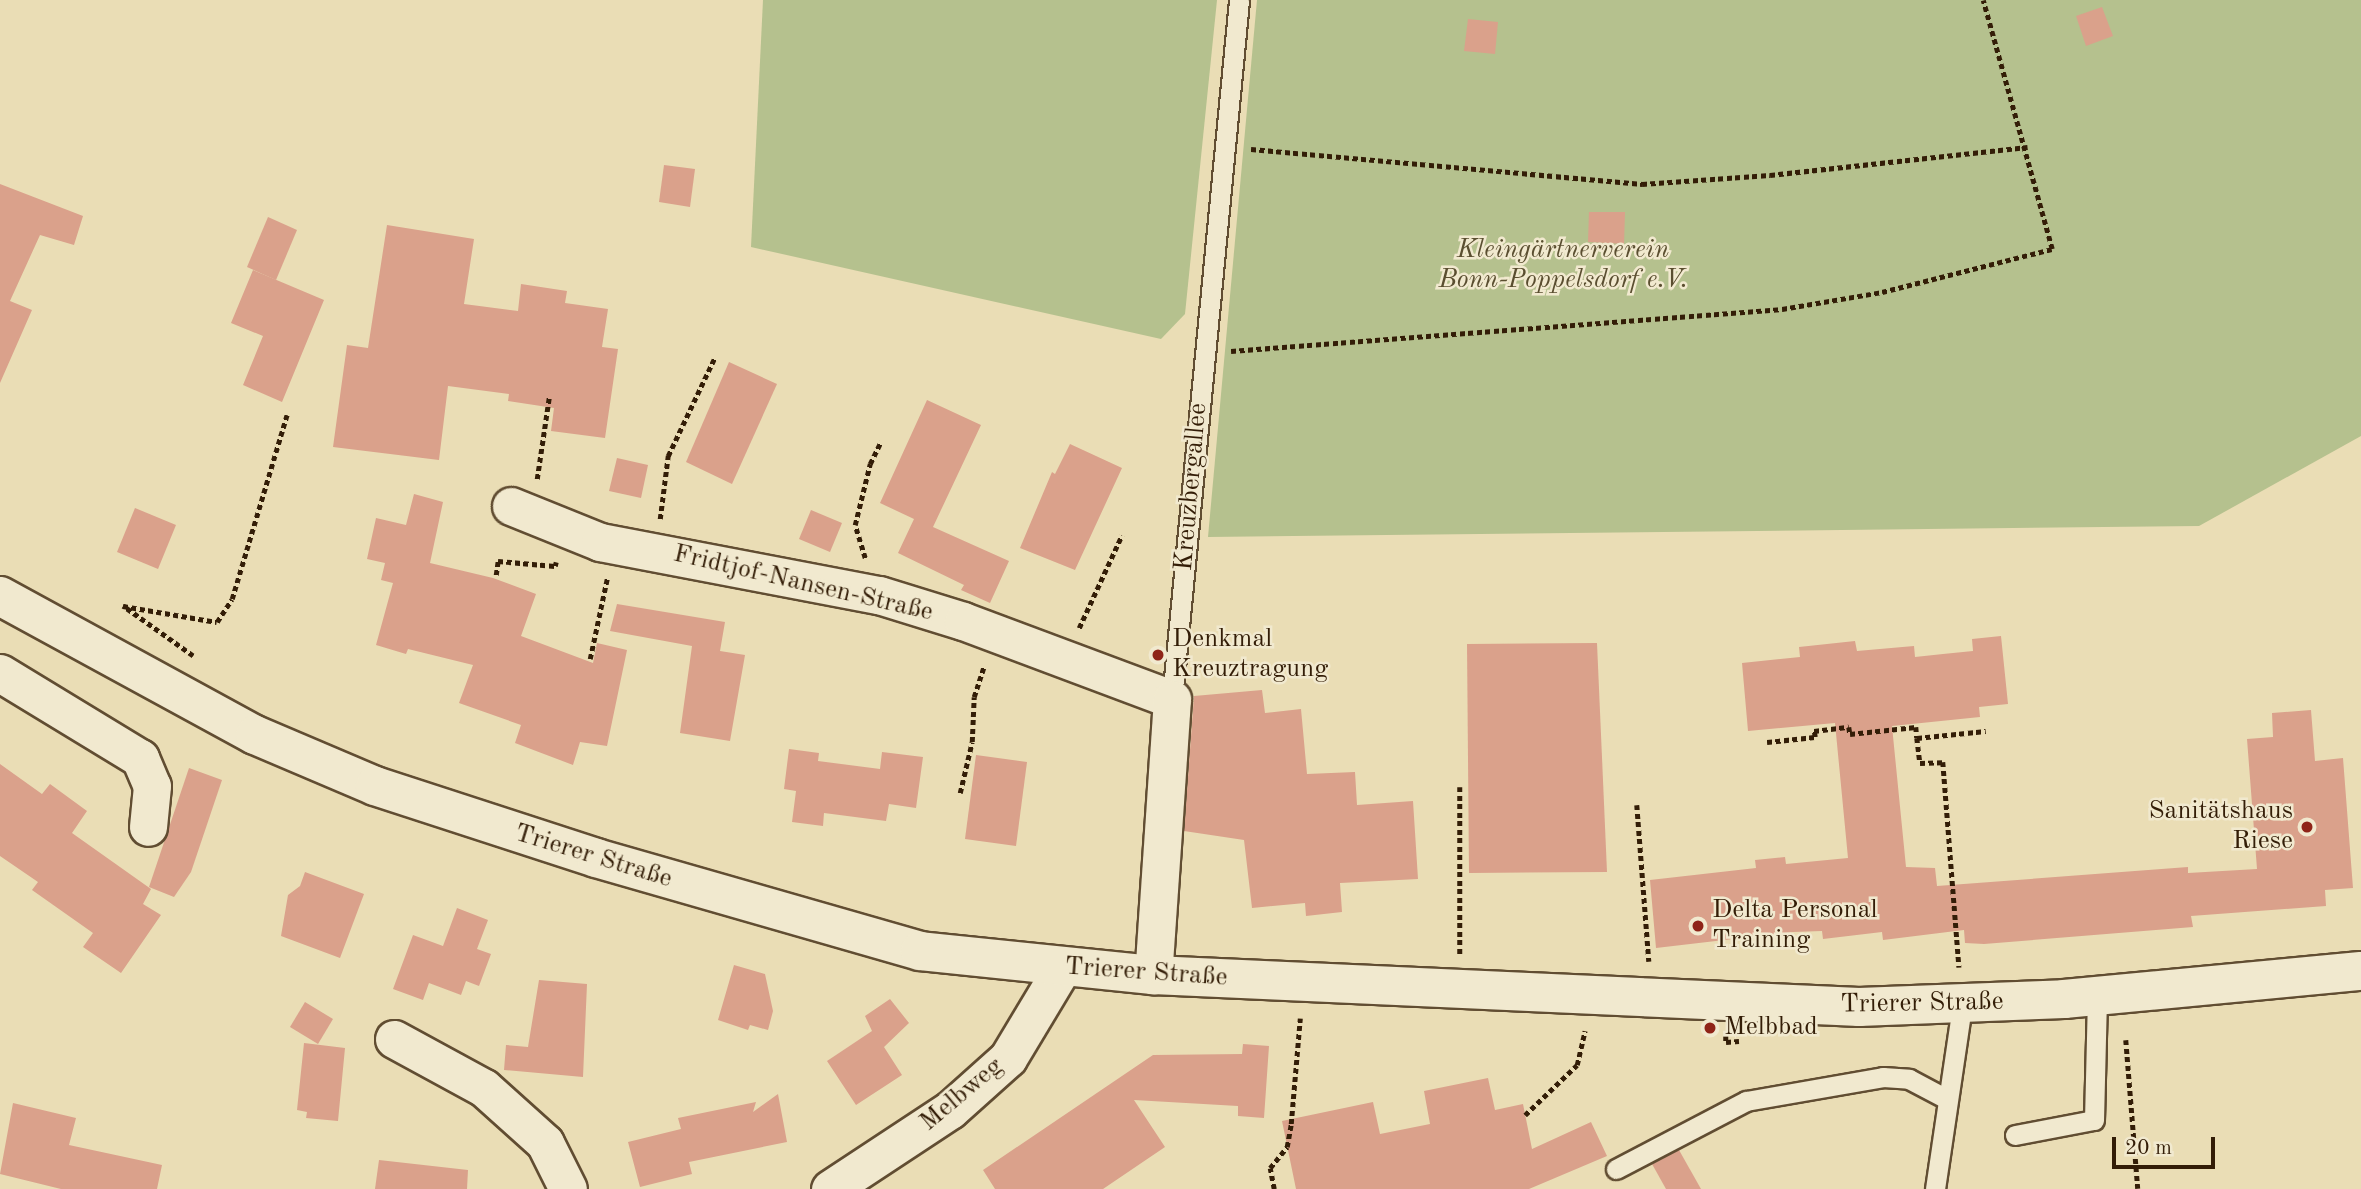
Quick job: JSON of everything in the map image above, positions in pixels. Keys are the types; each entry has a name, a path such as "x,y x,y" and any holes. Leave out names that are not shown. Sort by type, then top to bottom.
{"street":[{"name":"Fridtjof-Nansen-Straße","path":"536,516 614,544 878,595 1066,657 1172,699"},
{"name":"Trierer Straße","path":"0,596 255,735 376,786 596,858 906,948 1062,968 1153,975 1652,999 1961,992 2110,995 2361,971"},
{"path":"0,673 140,758 152,786 148,827"},
{"name":"Kreuzbergallee","path":"1153,975 1172,699"},
{"name":"Melbweg","path":"830,1189 950,1110 1008,1058 1062,968"},
{"path":"394,1039 484,1088 545,1143 568,1189"}],"lane":[{"name":"Kreuzbergallee","path":"1172,699 1238,0"},
{"path":"1935,1189 1961,992"},
{"path":"2015,1135 2094,1120 2110,995"},
{"path":"1616,1169 1746,1101 1884,1077 1909,1079 1947,1099"}],"path":[{"path":"1205,349 1240,352 1782,309 1895,288 2052,249 2027,147 1983,0"},
{"path":"1225,143 1310,156 1642,184 1770,175 2027,147"},
{"path":"656,551 668,456 715,357"},
{"path":"496,575 498,561 555,566 536,516 549,398"},
{"path":"190,701 205,665 123,606 217,622 232,599 287,415"},
{"path":"878,595 855,525 870,464 881,441"},
{"path":"1066,657 1122,535"},
{"path":"590,659 614,544"},
{"path":"960,793 972,742 974,697 999,634"},
{"path":"1767,742 1815,737 1814,731 1849,727 1850,734 1916,727 1920,763 1943,762 1961,992"},
{"path":"1917,738 1986,731"},
{"path":"1460,787 1460,991"},
{"path":"1637,806 1652,999"},
{"path":"2110,995 2138,1189"},
{"path":"1274,1189 1270,1168 1287,1147 1292,1124 1299,1031"},
{"path":"1525,1115 1577,1065 1584,1047"}],"green space":[{"path":"763,0 1217,0 1185,314 1161,339 751,247"},
{"name":"Kleingärtnerverein Bonn-Poppelsdorf e.V.","path":"1257,0 2361,0 2361,436 2199,526 1208,537"}],"building":[{"path":"2102,7 2113,36 2086,46 2076,16"},
{"path":"1468,19 1498,22 1495,54 1464,51"},
{"path":"664,165 695,169 690,207 659,202"},
{"path":"0,184 83,216 74,245 40,235 10,301 32,310 0,383"},
{"path":"1589,212 1625,212 1624,244 1588,242"},
{"path":"268,217 297,230 276,280 247,267"},
{"path":"387,225 474,239 464,304 518,311 521,284 567,291 565,303 608,309 602,347 618,349 605,438 551,431 554,408 508,401 509,394 448,386 439,460 333,447 347,345 368,348"},
{"path":"253,270 324,300 282,402 243,385 263,336 231,323"},
{"path":"729,362 777,384 732,484 686,462"},
{"path":"927,400 981,425 933,527 1009,561 990,603 961,590 964,585 898,553 914,519 880,503"},
{"path":"1070,444 1122,468 1075,570 1020,548 1052,472 1055,474"},
{"path":"617,458 648,465 641,498 609,491"},
{"path":"414,494 443,502 430,563 493,578 536,594 521,636 593,663 597,643 627,650 607,746 580,742 573,765 515,743 521,725 459,703 473,665 408,649 406,654 376,645 393,583 381,580 385,563 367,559 376,518 406,525"},
{"path":"135,508 176,525 158,569 117,552"},
{"path":"811,510 842,523 830,552 799,539"},
{"path":"617,604 725,622 720,651 745,655 730,741 680,733 692,646 610,631"},
{"path":"2001,636 2008,704 1979,707 1980,717 1892,726 1906,867 1935,868 1937,886 2188,867 2188,873 2257,869 2247,739 2273,737 2272,713 2311,710 2315,761 2343,758 2353,888 2325,890 2326,906 2191,916 2193,927 1984,944 1965,943 1964,930 1883,940 1882,932 1823,939 1822,931 1793,932 1656,948 1650,880 1756,868 1755,860 1785,857 1786,864 1848,858 1835,723 1748,731 1742,663 1800,657 1799,647 1855,641 1857,651 1914,646 1915,657 1973,651 1972,639"},
{"path":"1597,643 1607,872 1469,873 1467,644"},
{"path":"1262,690 1265,713 1301,709 1307,774 1355,772 1357,805 1413,801 1418,879 1340,883 1342,912 1306,916 1305,903 1252,908 1244,840 1184,831 1194,696"},
{"path":"789,749 819,753 818,761 880,769 882,752 923,757 916,808 889,804 886,821 824,813 823,826 792,822 796,791 784,789"},
{"path":"976,755 1027,762 1016,846 965,839"},
{"path":"0,764 42,794 50,784 87,811 72,833 151,889 143,904 161,915 121,973 83,947 93,933 32,890 38,882 0,856"},
{"path":"189,768 222,780 191,872 174,897 149,887"},
{"path":"305,872 364,894 340,958 281,936 288,895 300,886"},
{"path":"457,908 488,920 477,949 491,954 479,986 466,981 461,995 429,983 423,1000 393,989 413,935 443,946"},
{"path":"734,965 765,974 773,1011 768,1030 750,1025 748,1030 718,1020"},
{"path":"539,980 587,984 583,1077 504,1070 506,1045 528,1047"},
{"path":"890,999 909,1023 884,1047 902,1075 856,1105 827,1061 872,1031 865,1016"},
{"path":"305,1002 333,1019 318,1044 290,1027"},
{"path":"304,1043 345,1048 338,1121 306,1118 307,1112 297,1110"},
{"path":"1243,1044 1269,1046 1264,1118 1238,1116 1238,1106 1134,1100 1165,1147 1103,1189 995,1189 983,1170 1153,1055 1242,1054"},
{"path":"1488,1078 1495,1110 1523,1104 1532,1149 1591,1122 1607,1156 1529,1189 1296,1189 1282,1121 1373,1102 1380,1134 1430,1124 1424,1091"},
{"path":"778,1094 787,1142 689,1162 692,1174 640,1187 628,1142 681,1129 678,1118 756,1102 753,1112"},
{"path":"13,1103 76,1118 69,1145 162,1165 157,1189 61,1189 0,1174"},
{"path":"1679,1150 1701,1189 1666,1189 1652,1164"},
{"path":"379,1160 468,1170 467,1189 375,1189"}],"place":[{"name":"Denkmal Kreuztragung","path":"1158,655"},
{"name":"Sanitätshaus Riese","path":"2307,827"},
{"name":"Delta Personal Training","path":"1698,926"},
{"name":"Melbbad","path":"1710,1028"}]}
